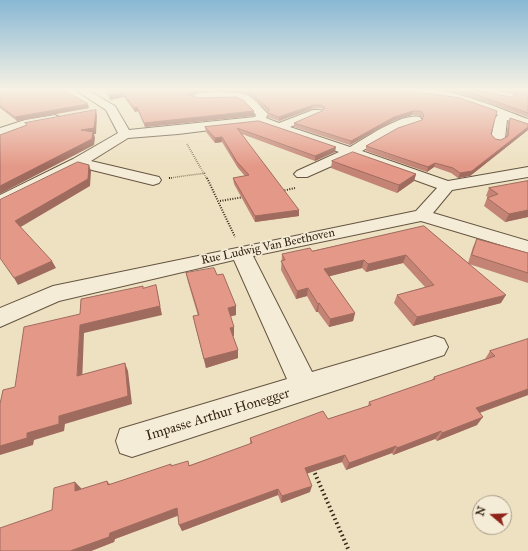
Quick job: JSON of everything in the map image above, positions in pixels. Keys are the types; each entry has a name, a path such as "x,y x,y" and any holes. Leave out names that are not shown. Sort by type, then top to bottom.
{"street":[{"path":"115,115 125,134"},
{"path":"260,120 262,115"},
{"path":"281,126 311,115"},
{"path":"507,115 528,123"},
{"path":"498,139 501,118 510,116"},
{"path":"2,130 64,117"},
{"path":"0,202 78,162 125,134 178,130 260,120 281,126 447,186 528,172"},
{"path":"302,174 351,152 396,127 416,120"},
{"path":"78,162 153,180"},
{"path":"447,186 422,215 528,247"},
{"name":"Rue Ludwig Van Beethoven","path":"0,318 53,294 241,252 422,215"},
{"name":"Impasse Arthur Honegger","path":"241,252 305,388"},
{"name":"Impasse Arthur Honegger","path":"132,441 435,347"}],"path":[{"path":"178,130 206,174 220,201 241,252"},
{"path":"153,180 206,174"},
{"path":"280,191 294,188 302,174"},
{"path":"220,201 250,196"},
{"path":"312,466 349,551"}],"building":[{"path":"12,115 28,115 15,117"},
{"path":"70,115 95,115 94,128 81,130 93,132 92,139 0,186 0,135 27,125 25,123"},
{"path":"140,115 220,115 144,123"},
{"path":"273,115 285,115 279,117"},
{"path":"313,115 401,115 394,117 351,141 294,123"},
{"path":"424,115 496,115 491,134 495,139 501,140 508,136 510,118 528,124 528,127 472,171 460,173 453,168 435,163 428,167 366,146 398,128 422,120"},
{"path":"259,121 336,147 315,156 237,128 299,210 255,216 233,178 249,175 237,162 222,137 215,138 205,127"},
{"path":"353,152 416,174 399,185 332,161"},
{"path":"78,162 89,165 88,179 15,221 52,261 14,278 0,258 0,200"},
{"path":"528,181 528,210 509,214 487,198 498,194 489,188"},
{"path":"424,226 506,295 417,317 397,295 434,285 406,255 368,264 364,260 324,269 355,313 330,319 308,288 297,291 281,261 285,260 282,254 310,248 312,251"},
{"path":"477,239 528,253 528,273 472,255"},
{"path":"214,268 217,275 223,274 236,306 228,308 234,327 230,328 238,350 204,359 193,316 199,315 186,273"},
{"path":"156,285 160,306 80,325 77,376 125,363 128,396 59,416 59,424 27,433 27,438 0,446 0,404 3,390 15,387 24,327 80,314 81,299 143,286 143,288"},
{"path":"528,339 528,389 476,408 483,417 442,433 441,431 397,448 396,446 349,463 345,455 305,468 312,486 282,496 278,489 179,525 177,508 110,533 109,537 70,551 0,551 0,528 52,510 54,488 75,482 75,491 107,481 108,485 171,464 171,466 188,461 189,466 252,443 250,438 323,411 328,419 371,405 369,402 495,356 490,351"}]}
